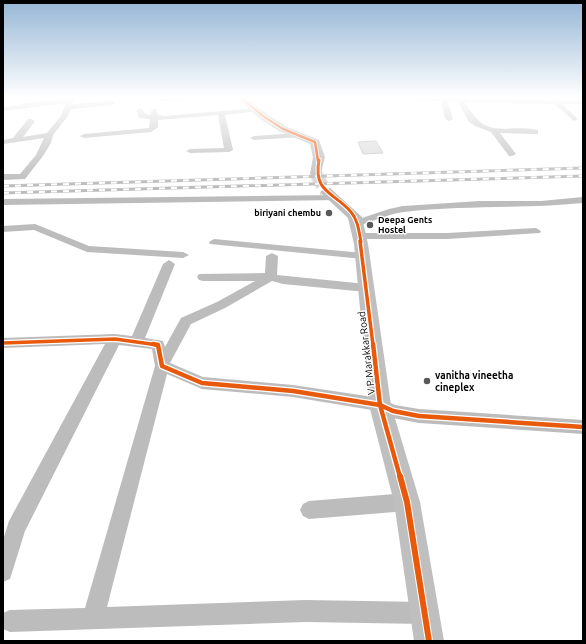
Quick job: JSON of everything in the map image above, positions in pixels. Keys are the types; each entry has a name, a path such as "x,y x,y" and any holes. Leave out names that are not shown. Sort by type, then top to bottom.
{"street":[{"path":"16,140 25,127"},
{"path":"3,177 22,177 39,156 47,143 49,135 56,127"},
{"path":"84,136 151,130 154,127"},
{"path":"190,151 230,150 224,127"},
{"path":"280,127 310,139 317,146 326,188 351,212 360,238"},
{"path":"487,127 493,130 536,132"},
{"path":"493,130 512,154"},
{"path":"3,142 49,135"},
{"path":"254,138 297,135"},
{"path":"3,202 326,188"},
{"path":"360,238 392,211 403,209 480,204 541,204 583,200"},
{"path":"3,229 35,227 87,249 183,255"},
{"path":"214,242 447,236 536,231"},
{"name":"V P Marakkar Road","path":"360,238 380,405 407,502 429,641"},
{"path":"271,277 272,256"},
{"path":"136,343 169,264"},
{"path":"203,277 271,277 283,280 366,288"},
{"path":"93,618 162,366 186,321 222,305 271,277"},
{"path":"3,344 115,339 158,345 162,366"},
{"path":"3,572 16,528 115,339"},
{"path":"162,366 202,383 293,391 380,405 393,411 419,416 583,427"},
{"path":"309,510 407,502"},
{"path":"10,621 306,611 424,614"}],"building":[{"path":"376,141 383,153 363,154 358,142"}],"tunnel":[{"path":"316,174 326,192"}],"railway":[{"path":"3,186 583,168"},
{"path":"3,193 583,176"}],"cycle path":[{"path":"280,127 315,142 319,157 316,174 326,192 351,212 357,223 361,244 380,405 407,502 429,641"},
{"path":"3,343 115,339 158,345 162,366 202,383 293,391 380,405 393,411 419,416 583,427"}],"place":[{"name":"biriyani chembu","path":"329,213"},
{"name":"Deepa Gents Hostel","path":"370,225"},
{"name":"vanitha vineetha cineplex","path":"427,381"}]}
